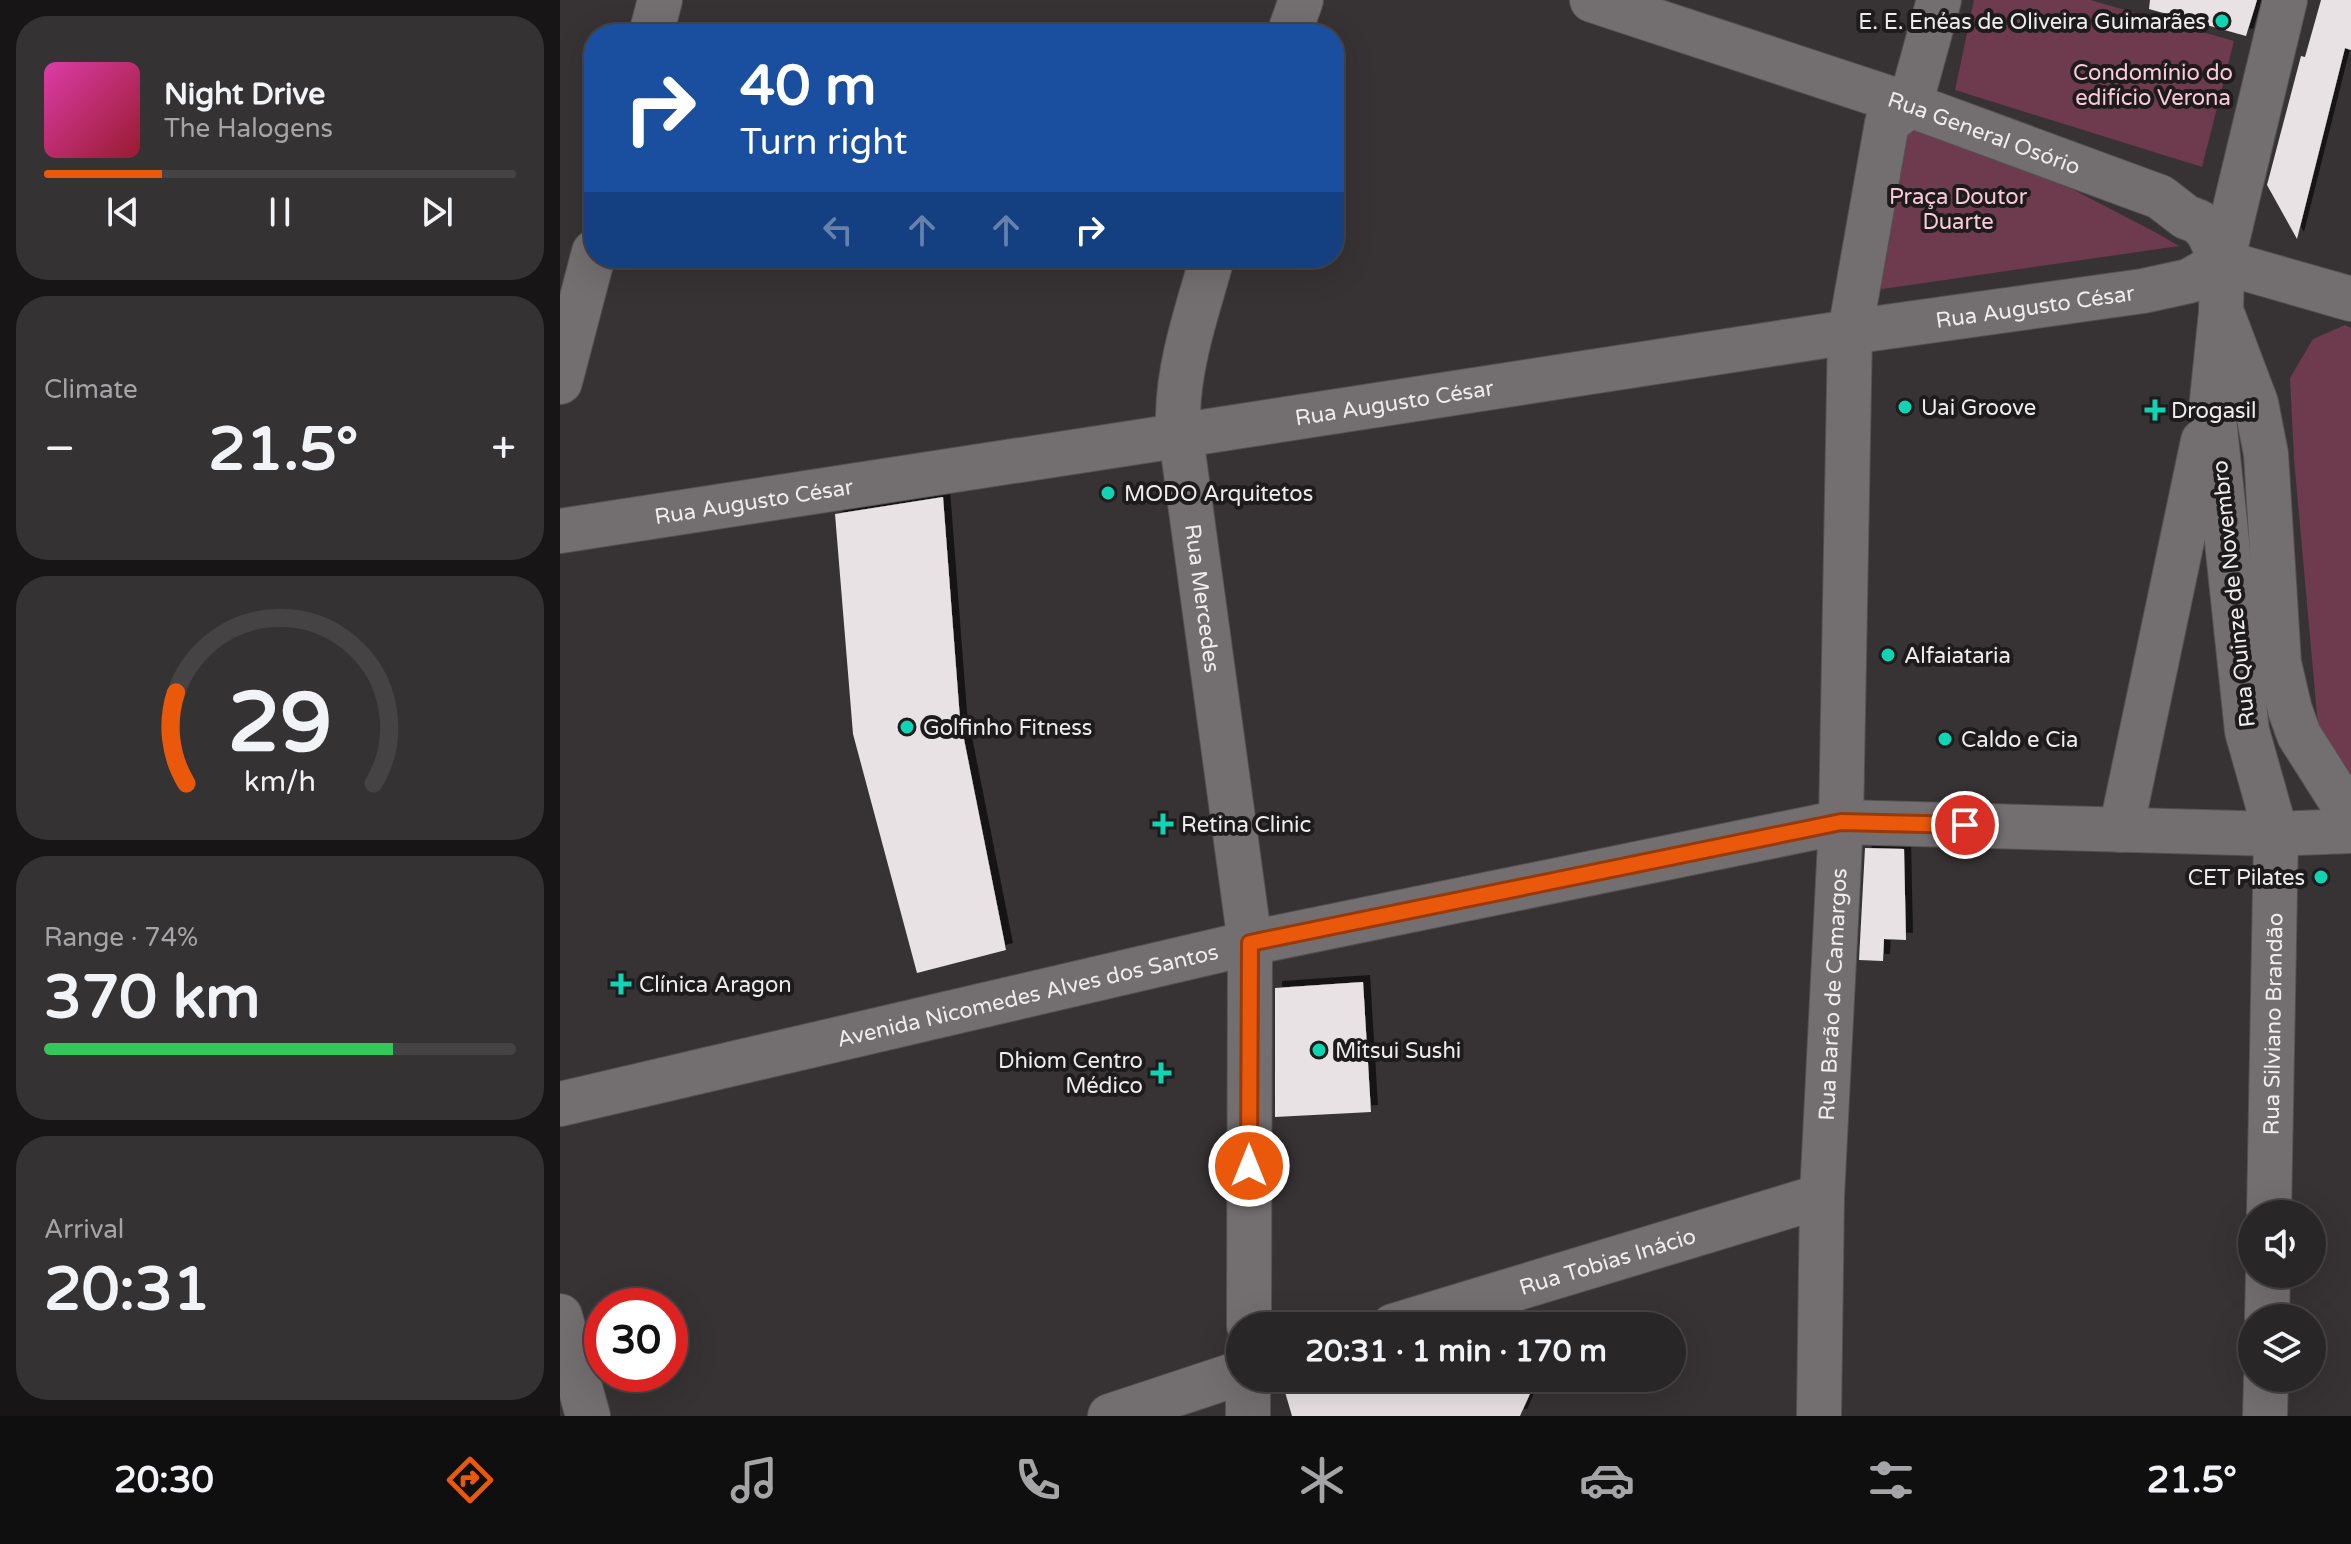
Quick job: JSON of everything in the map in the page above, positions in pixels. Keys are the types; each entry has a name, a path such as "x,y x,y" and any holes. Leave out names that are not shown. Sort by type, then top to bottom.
{"street":[{"path":"654,24 660,0"},
{"path":"1293,24 1301,0"},
{"name":"Rua General Osório","path":"1592,0 1910,105 2160,197 2186,217 2199,222 2208,232 2222,262"},
{"path":"1850,332 1887,123 1910,105 1939,0"},
{"name":"Rua Quinze de Novembro","path":"2121,830 2212,400 2221,312 2222,262 2285,0"},
{"path":"2222,262 2351,299"},
{"name":"Rua Augusto César","path":"560,531 1850,332 2143,291 2189,281 2222,262"},
{"path":"560,382 590,268"},
{"name":"Rua Mercedes","path":"1209,268 1185,354 1178,392 1180,435 1250,943 1249,1312"},
{"path":"2221,312 2256,403 2266,454 2279,663 2290,710 2299,735 2351,817"},
{"name":"Rua Barão de Camargos","path":"1819,1416 1822,1196 1841,822 1850,332"},
{"name":"Rua Quinze de Novembro","path":"2212,400 2247,731 2276,834"},
{"name":"Avenida Nicomedes Alves dos Santos","path":"560,1104 1250,943 1841,822 2276,834 2351,831"},
{"name":"Rua Silviano Brandão","path":"2269,1200 2276,834"},
{"name":"Rua Tobias Inácio","path":"1439,1312 1822,1196"},
{"path":"560,1316 588,1416"},
{"path":"1110,1416 1226,1378"},
{"path":"1248,1392 1248,1416"},
{"path":"2265,1416 2266,1392"}],"green space":[{"name":"Condomínio do edifício Verona","path":"1974,0 2090,0 2234,41 2202,167 1955,90"},
{"name":"Praça Doutor Duarte","path":"1910,105 2153,231 2179,246 1869,291"},
{"path":"2345,325 2351,328 2351,782 2323,748 2317,715 2294,459 2290,378 2313,339"}],"building":[{"name":"E. E. Enéas de Oliveira Guimarães","path":"2150,0 2257,0 2246,36 2149,9"},
{"path":"2321,0 2351,0 2351,50 2345,48 2297,239 2267,185 2301,56 2305,57"},
{"name":"Golfinho Fitness","path":"943,497 960,719 1006,950 917,973 853,734 835,514"},
{"path":"1865,848 1904,849 1906,940 1884,939 1883,961 1859,960"},
{"name":"Mitsui Sushi","path":"1363,982 1371,1112 1275,1117 1275,988"},
{"path":"1285,1392 1531,1392 1520,1416 1292,1416"}],"place":[{"name":"E. E. Enéas de Oliveira Guimarães","path":"2222,21"},
{"name":"Uai Groove","path":"1905,407"},
{"name":"Drogasil","path":"2155,410"},
{"name":"MODO Arquitetos","path":"1108,493"},
{"name":"Alfaiataria","path":"1888,655"},
{"name":"Golfinho Fitness","path":"907,727"},
{"name":"Caldo e Cia","path":"1945,739"},
{"name":"Retina Clinic","path":"1163,824"},
{"name":"CET Pilates","path":"2321,877"},
{"name":"Clínica Aragon","path":"621,984"},
{"name":"Mitsui Sushi","path":"1319,1050"},
{"name":"Dhiom Centro Médico","path":"1161,1073"}],"route":[{"path":"1249,1166 1250,943 1841,822 1965,825"}]}
